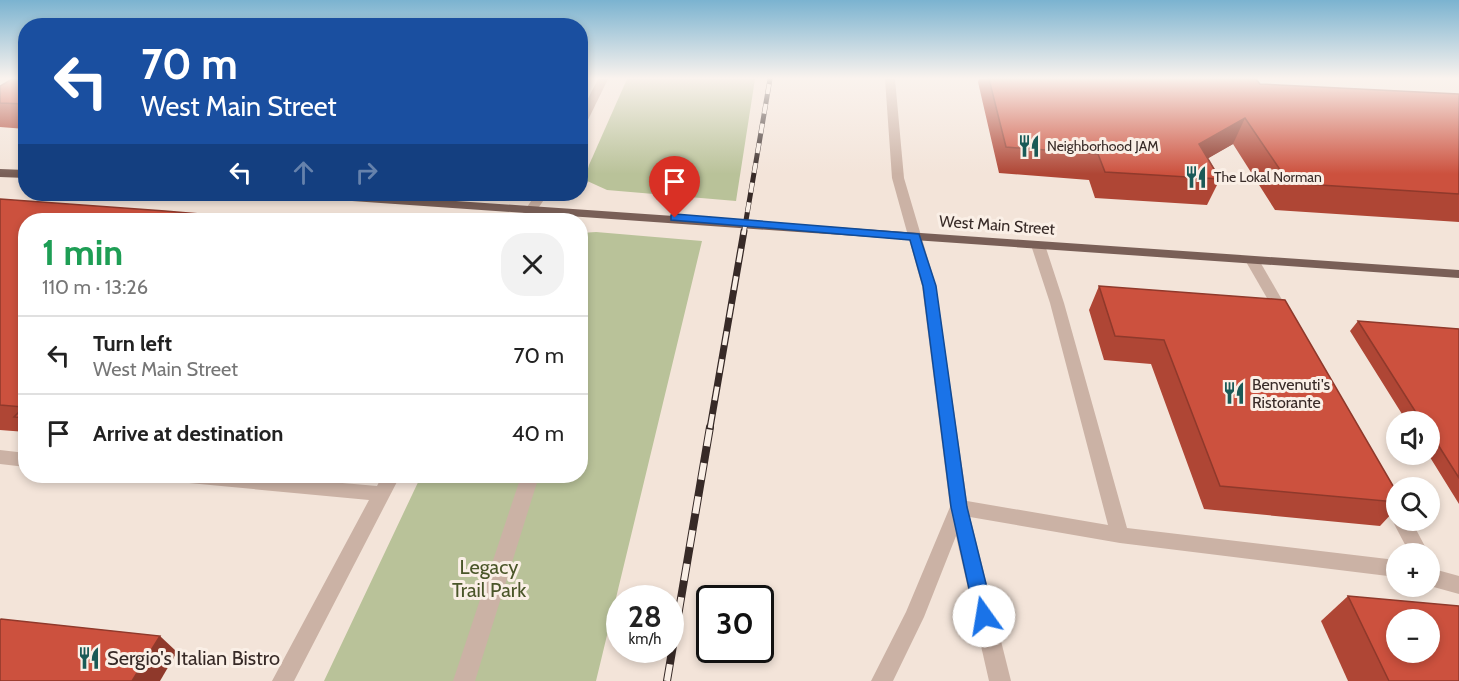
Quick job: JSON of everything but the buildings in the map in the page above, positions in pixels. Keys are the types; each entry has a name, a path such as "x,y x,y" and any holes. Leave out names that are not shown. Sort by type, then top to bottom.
{"main road":[{"path":"0,172 18,173"},
{"name":"West Main Street","path":"420,201 1459,274"}],"street":[{"path":"893,111 898,178 929,286 959,507 1000,681"},
{"path":"529,213 538,201"},
{"path":"1038,245 1057,303 1120,535"},
{"path":"1252,260 1294,332"},
{"path":"0,457 18,459"},
{"path":"264,483 382,494"},
{"path":"282,681 388,483"},
{"path":"464,681 528,483"},
{"path":"959,507 1120,535 1386,568"},
{"path":"882,681 914,618 959,507"},
{"path":"1440,578 1459,585"}],"green space":[{"path":"613,111 750,111 736,201 607,190 588,181 589,165"},
{"name":"Legacy Trail Park","path":"588,233 702,241 619,585 606,585 606,639 596,681 324,681 418,483 588,483"}],"railway":[{"path":"744,232 765,111"},
{"path":"710,428 744,231"},
{"path":"667,681 710,427"}],"place":[{"name":"Neighborhood JAM","path":"1029,146"},
{"name":"The Lokal Norman","path":"1196,177"},
{"name":"Benvenuti's Ristorante","path":"1234,393"},
{"name":"Sergio's Italian Bistro","path":"89,658"}],"route":[{"path":"675,218 915,236 929,286 959,507 984,616"}]}
